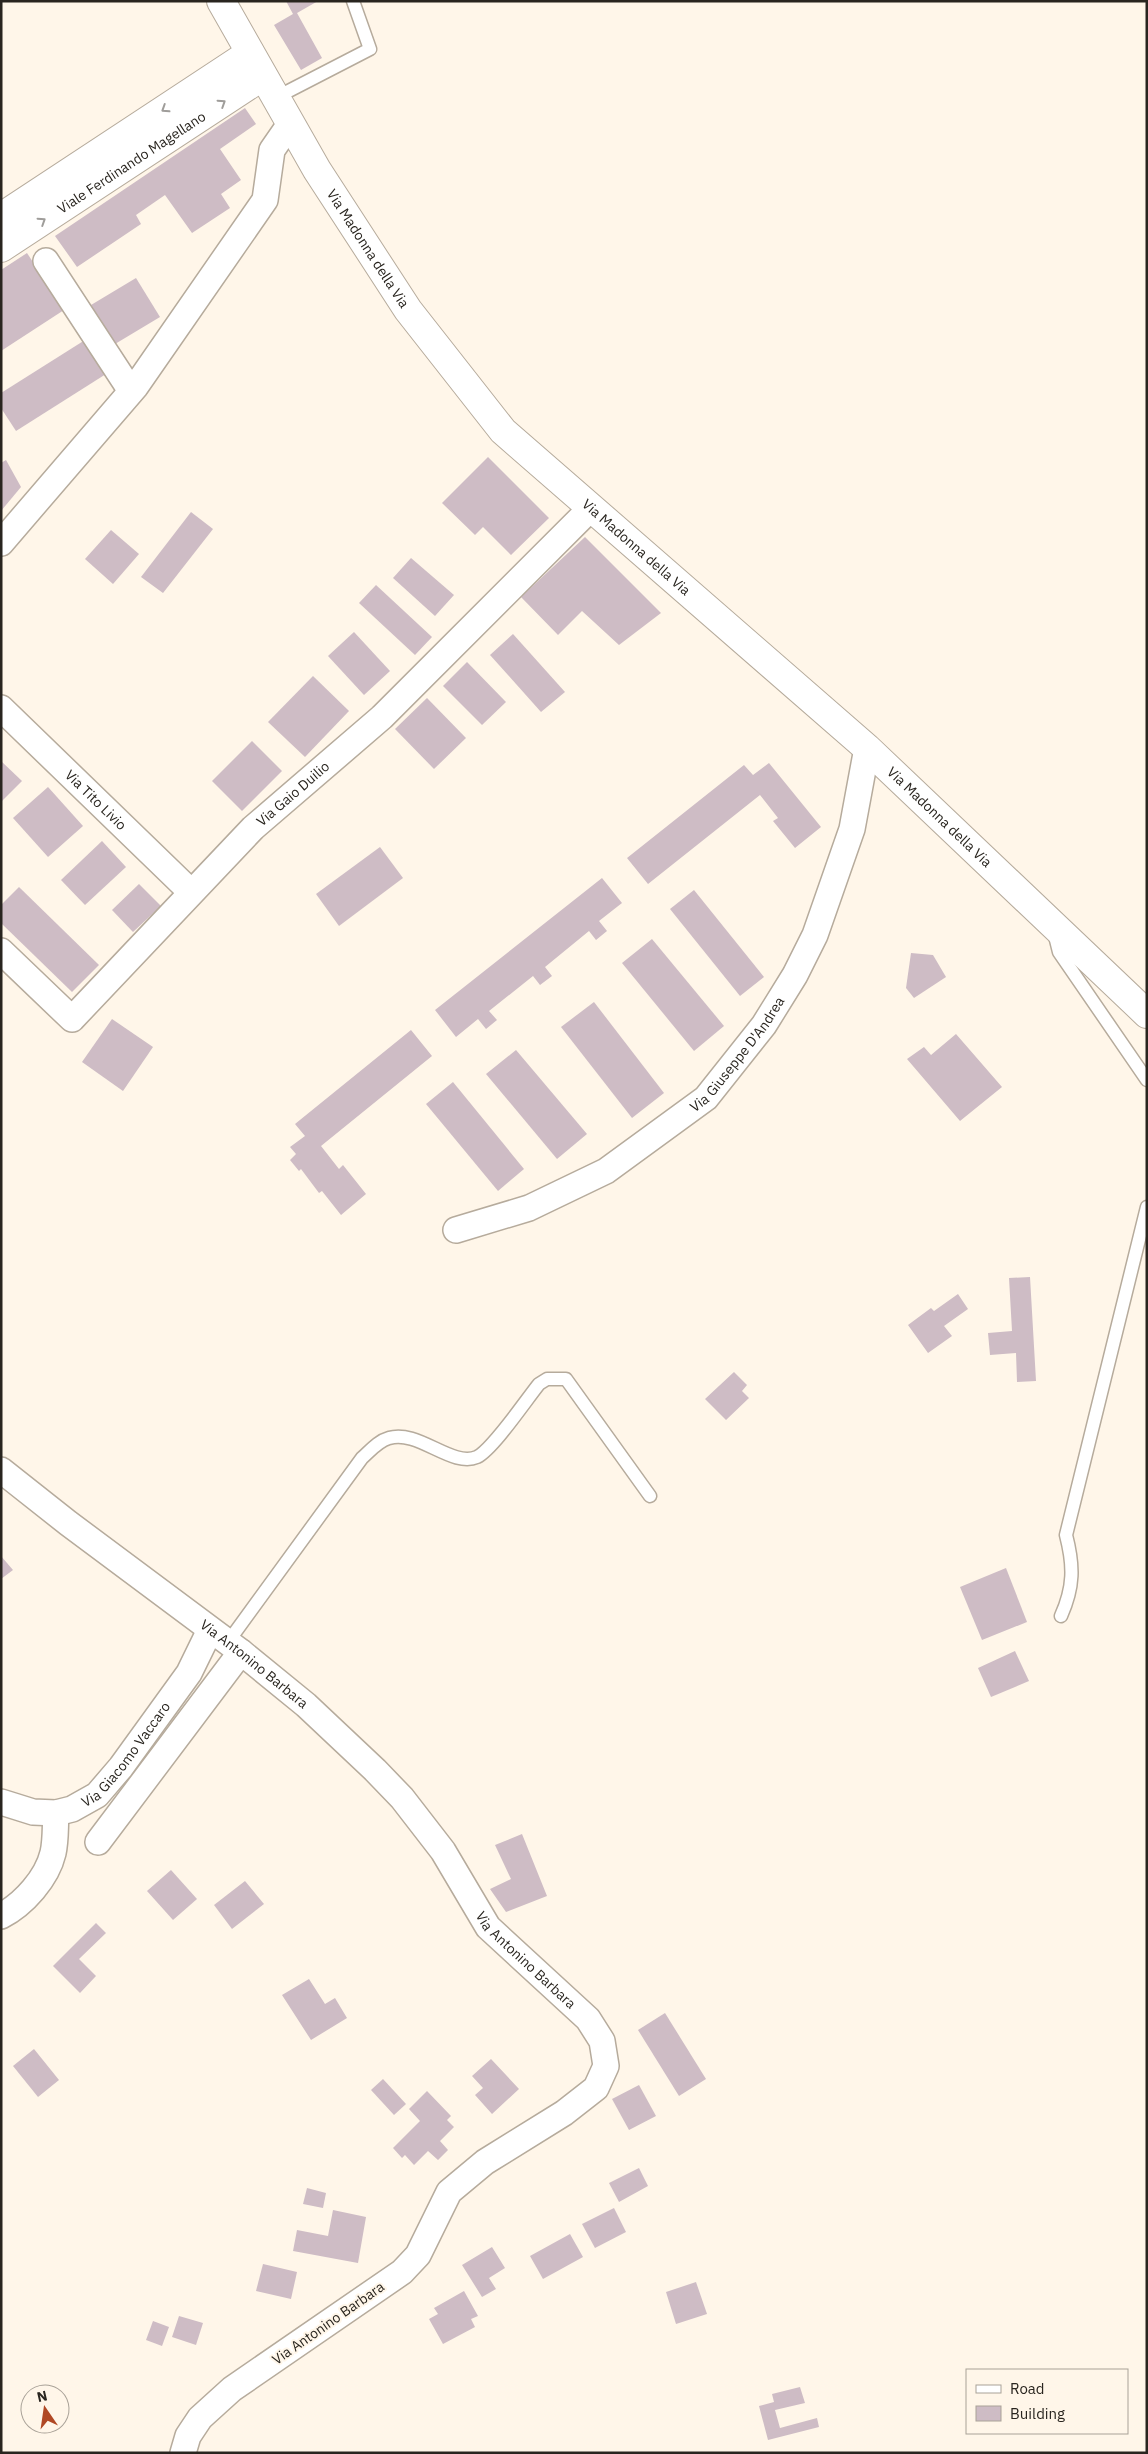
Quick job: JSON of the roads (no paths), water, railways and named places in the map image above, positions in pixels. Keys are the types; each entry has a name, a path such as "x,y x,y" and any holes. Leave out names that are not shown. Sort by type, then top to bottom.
{"street":[{"name":"Via Madonna della Via","path":"221,1 317,170 414,318 503,431 657,563 867,748 1053,927 1147,1014"},
{"name":"Viale Ferdinando Magellano","path":"1,217 250,53"},
{"name":"Viale Ferdinando Magellano","path":"1,248 269,87"},
{"path":"1,543 131,391 265,200 272,150 290,124"},
{"path":"46,261 131,391"},
{"name":"Via Gaio Duilio","path":"1,951 72,1019 253,828 382,717 591,508"},
{"name":"Via Tito Livio","path":"1,708 191,892"},
{"name":"Via Giuseppe D'Andrea","path":"456,1230 529,1208 606,1171 706,1098 764,1025 795,975 815,935 852,828 867,748"},
{"name":"Via Antonino Barbara","path":"1,1470 68,1524 226,1641 306,1706 402,1798 443,1851 488,1926 588,2019 602,2041 606,2066 596,2088 564,2113 485,2162 449,2192 418,2255 402,2272 232,2389 200,2418 188,2436 183,2453"},
{"path":"98,1842 226,1641"},
{"name":"Via Giacomo Vaccaro","path":"1,1802 33,1812 56,1813 72,1809 97,1795 121,1768 189,1673 226,1641"},
{"path":"1,1916 26,1897 46,1872 53,1852 56,1813"}],"lane":[{"path":"269,87 370,49 353,1"},
{"path":"1053,927 1059,952 1147,1080"},
{"path":"1061,1616 1070,1596 1072,1559 1066,1535 1147,1207"},
{"path":"226,1641 362,1458 377,1444 390,1438 403,1436 418,1440 455,1456 469,1458 478,1456 489,1447 539,1384 547,1379 566,1379 650,1496"}]}
